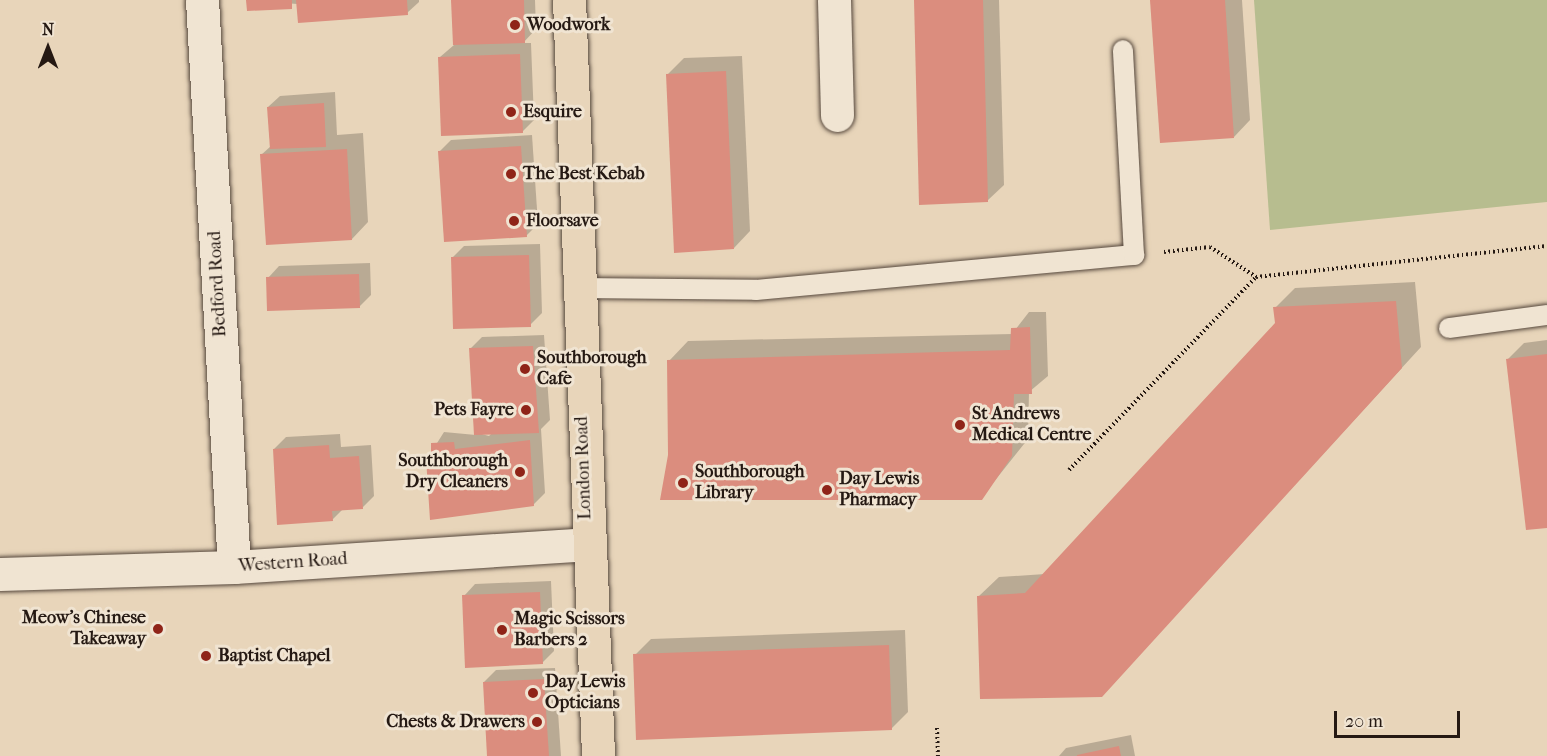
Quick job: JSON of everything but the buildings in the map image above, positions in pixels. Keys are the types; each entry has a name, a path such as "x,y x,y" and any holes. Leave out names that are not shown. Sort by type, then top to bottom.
{"highway":[{"name":"London Road","path":"569,0 586,544 598,756"}],"street":[{"name":"Bedford Road","path":"202,0 234,567"},
{"path":"834,0 837,115"},
{"name":"Western Road","path":"0,574 234,567 586,544"}],"lane":[{"path":"578,288 756,290 1134,255 1123,50"},
{"path":"1449,328 1547,315"}],"path":[{"path":"1134,255 1210,247 1256,277 1547,246"},
{"path":"1069,470 1256,277"},
{"path":"937,728 938,756"}],"green space":[{"path":"1254,0 1547,0 1547,202 1270,230"}],"place":[{"name":"Woodwork","path":"515,25"},
{"name":"Esquire","path":"511,112"},
{"name":"The Best Kebab","path":"511,174"},
{"name":"Floorsave","path":"514,221"},
{"name":"Southborough Cafe","path":"525,369"},
{"name":"Pets Fayre","path":"526,410"},
{"name":"St Andrews Medical Centre","path":"960,425"},
{"name":"Southborough Dry Cleaners","path":"520,472"},
{"name":"Southborough Library","path":"683,483"},
{"name":"Day Lewis Pharmacy","path":"827,490"},
{"name":"Meow's Chinese Takeaway","path":"158,629"},
{"name":"Magic Scissors Barbers 2","path":"502,630"},
{"name":"Baptist Chapel","path":"206,656"},
{"name":"Day Lewis Opticians","path":"533,693"},
{"name":"Chests & Drawers","path":"537,722"}]}
